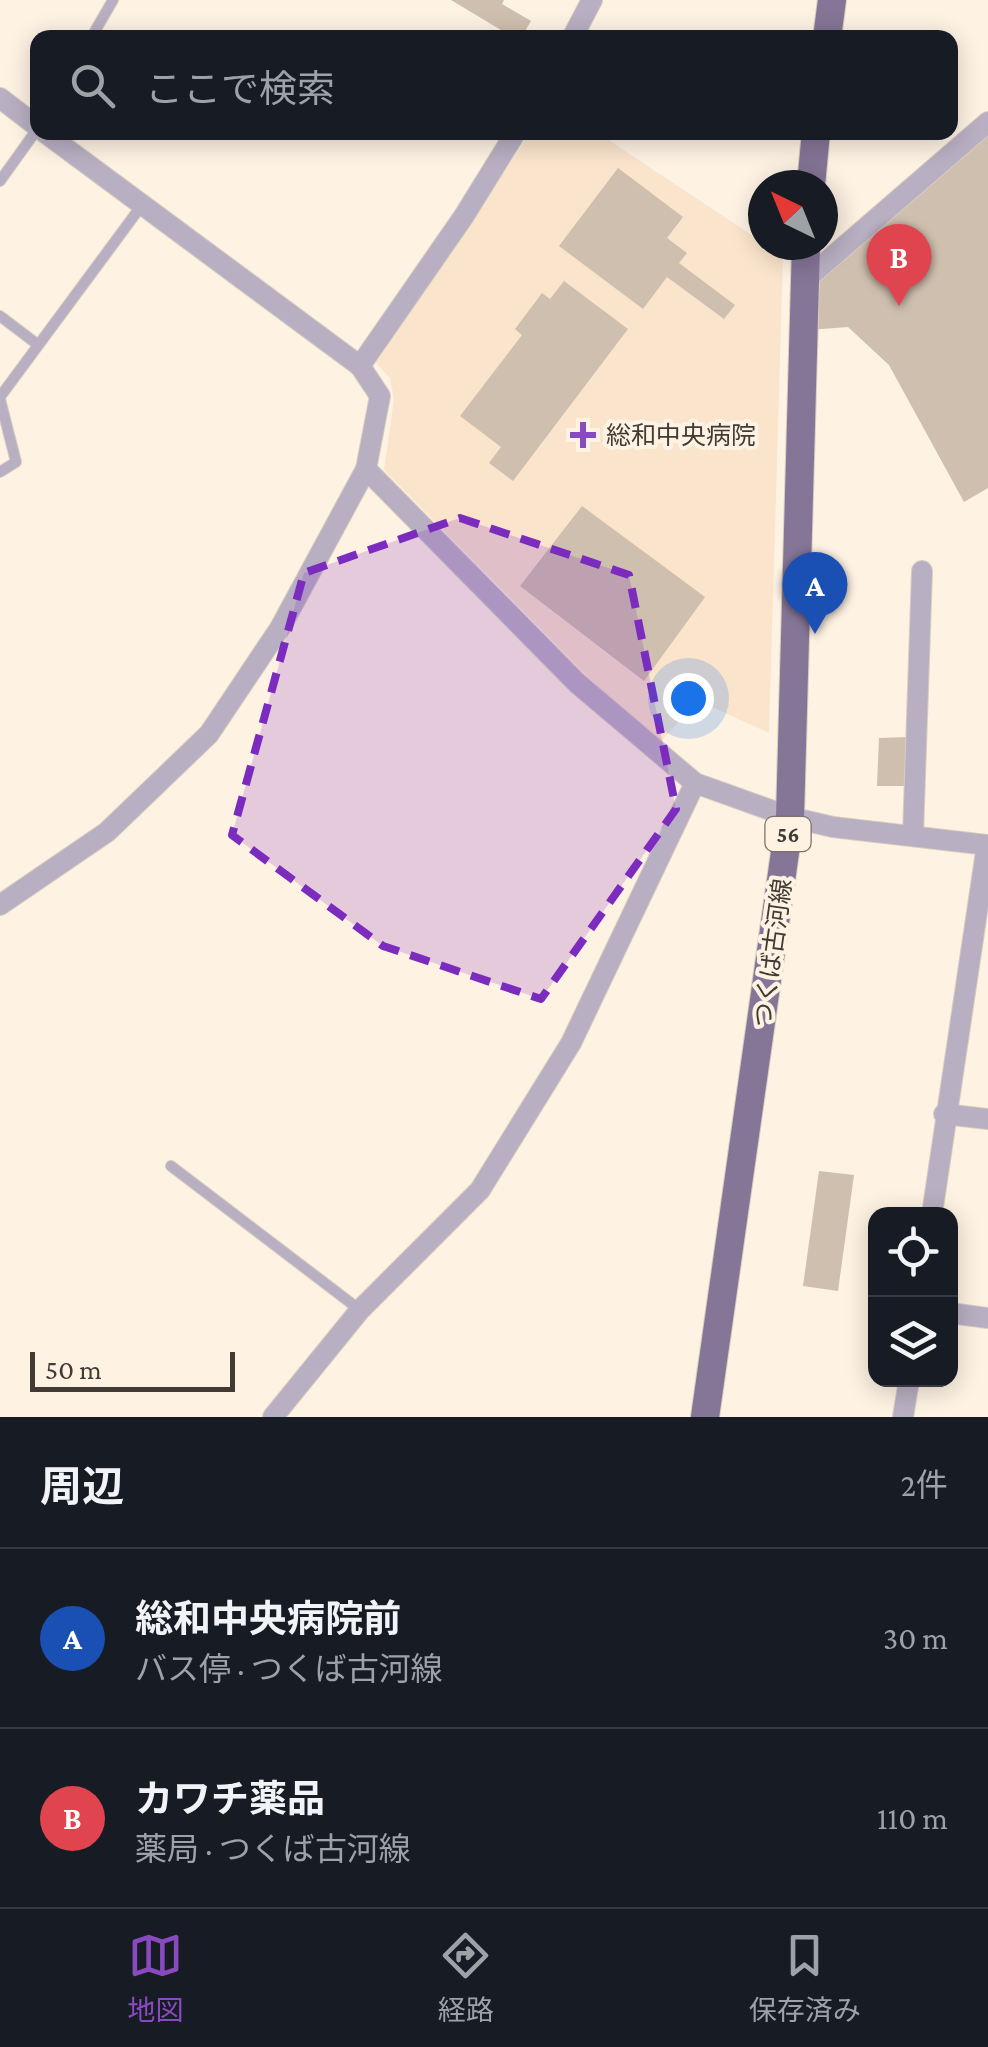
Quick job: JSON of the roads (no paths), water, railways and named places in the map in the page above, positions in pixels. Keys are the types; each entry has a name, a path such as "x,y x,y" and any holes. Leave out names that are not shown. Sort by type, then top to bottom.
{"main road":[{"path":"828,30 832,0"},
{"path":"812,170 815,140"},
{"name":"つくば古河線","path":"705,1417 790,818 804,260"}],"street":[{"path":"576,30 592,0"},
{"path":"0,98 30,122"},
{"path":"802,282 988,122"},
{"path":"0,905 107,832 210,734 280,628 366,469 380,396 360,366 55,140"},
{"path":"360,366 464,216 511,140"},
{"path":"366,469 577,683 695,783 790,818 988,845 933,1207"},
{"path":"913,836 922,570"},
{"path":"272,1417 360,1310 480,1190 571,1043 695,783"},
{"path":"944,1114 988,1120"},
{"path":"958,1314 988,1318"},
{"path":"902,1417 908,1387"}],"lane":[{"path":"96,30 113,0"},
{"path":"0,181 30,139"},
{"path":"0,472 16,462 0,398 142,205"},
{"path":"0,316 38,344"},
{"path":"171,1166 360,1310"}],"place":[{"name":"カワチ薬品","path":"899,306"},
{"name":"総和中央病院","path":"583,435"},
{"name":"総和中央病院前","path":"815,634"}]}
